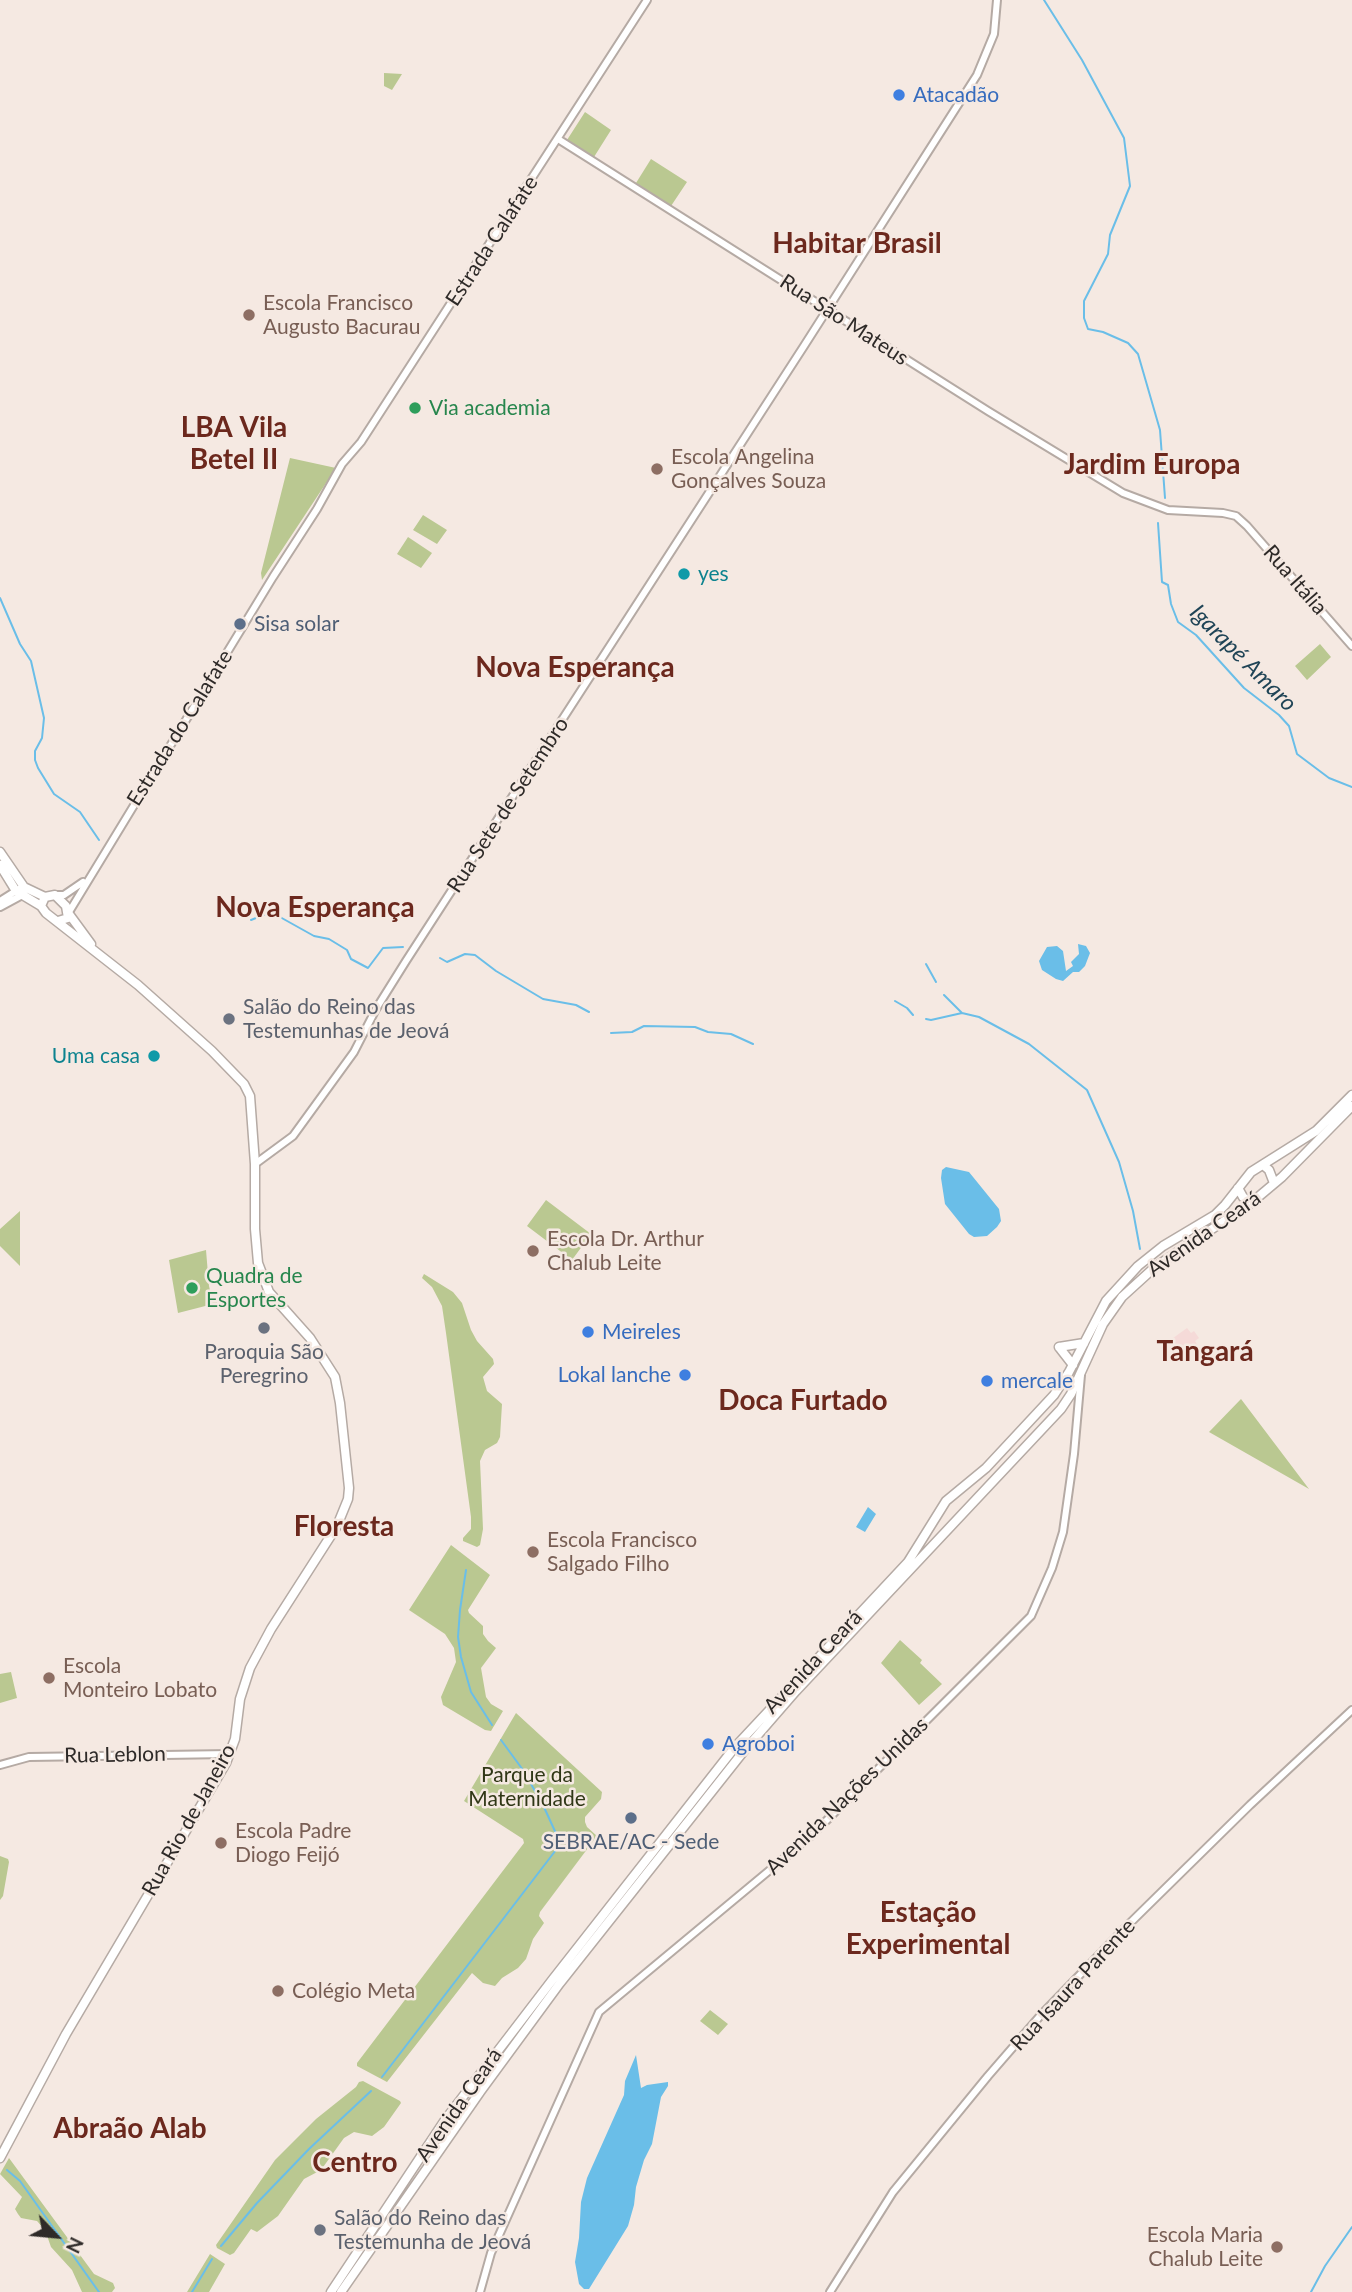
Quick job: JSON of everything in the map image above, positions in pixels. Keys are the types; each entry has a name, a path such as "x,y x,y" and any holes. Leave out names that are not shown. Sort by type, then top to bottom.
{"main road":[{"path":"0,852 23,891"},
{"path":"0,864 23,891 43,902 46,913 100,954"},
{"path":"43,902 55,895 100,954"},
{"path":"58,921 64,920 69,913"},
{"name":"Rua Rio de Janeiro","path":"0,2158 60,2045 215,1784 230,1754 238,1727 240,1699 250,1668 271,1629 337,1526 348,1500 349,1488 335,1377 310,1338 269,1293 262,1277 255,1229 252,1103 244,1084 212,1051 100,954"},
{"name":"Avenida Ceará","path":"331,2292 445,2120 482,2070 735,1747 908,1562 946,1501 986,1468 1054,1395 1073,1366 1106,1301 1138,1266 1215,1214 1251,1172 1316,1131 1352,1094"},
{"name":"Avenida Ceará","path":"341,2292 480,2092 560,1983 743,1752 796,1691 1060,1409 1081,1373 1103,1324 1131,1287 1155,1267 1251,1203 1352,1106"},
{"path":"1263,1165 1269,1170 1274,1183"},
{"path":"1238,1188 1243,1197 1251,1203"},
{"path":"1073,1366 1059,1347 1084,1343"},
{"path":"1077,1356 1081,1362 1081,1373"},
{"path":"969,1482 972,1504"},
{"path":"941,1509 945,1516 956,1520"},
{"path":"503,2060 506,2050 504,2042"},
{"path":"480,2092 478,2086 482,2070"}],"street":[{"name":"Estrada Calafate","path":"273,577 317,509 342,464 361,442 646,0"},
{"name":"Estrada Calafate","path":"642,10 652,0"},
{"name":"Rua Sete de Setembro","path":"255,1164 293,1136 354,1052 376,1009 406,961 977,75 994,34 997,0"},
{"name":"Rua São Mateus","path":"558,139 1085,470 1145,503 1168,510 1236,516"},
{"name":"Rua Itália","path":"1236,516 1255,534 1352,646"},
{"name":"Estrada do Calafate","path":"69,913 87,879 273,577"},
{"path":"55,895 64,895 87,879"},
{"path":"0,901 23,891"},
{"path":"0,907 23,891"},
{"name":"Avenida Nações Unidas","path":"480,2292 491,2253 599,2012 780,1863 830,1817 1031,1616 1052,1568 1063,1532 1074,1454 1081,1373"},
{"name":"Rua Isaura Parente","path":"830,2292 893,2192 1040,2016 1250,1805 1352,1710"},
{"name":"Rua Leblon","path":"0,1765 29,1758 230,1754"}],"shaded area":[{"path":"1187,1328 1191,1333 1194,1331 1199,1338 1195,1341 1198,1346 1182,1358 1169,1341"}],"green space":[{"path":"384,73 402,74 392,90 384,86"},
{"path":"585,112 611,130 594,157 567,140"},
{"path":"651,159 687,182 671,206 636,183"},
{"path":"290,458 336,468 262,580 261,573"},
{"path":"423,515 447,530 437,544 413,530"},
{"path":"408,537 432,553 421,568 397,554"},
{"path":"1320,644 1331,657 1307,680 1295,666"},
{"path":"546,1200 591,1234 572,1260 527,1226"},
{"path":"20,1211 20,1266 0,1246 0,1229"},
{"path":"206,1250 209,1286 217,1303 178,1313 169,1260"},
{"path":"424,1274 453,1292 462,1303 477,1341 493,1359 494,1364 483,1377 487,1391 502,1404 500,1437 497,1443 485,1450 480,1461 483,1529 480,1545 477,1547 463,1541 471,1529 471,1517 446,1333 442,1306 432,1287 422,1278"},
{"path":"1241,1399 1309,1489 1209,1432"},
{"name":"Parque da Maternidade","path":"451,1545 490,1575 468,1610 483,1626 483,1634 496,1648 481,1668 486,1697 491,1704 503,1711 491,1731 443,1705 441,1697 456,1662 454,1648 445,1634 409,1610"},
{"path":"900,1640 922,1660 920,1663 942,1684 919,1705 881,1663"},
{"path":"11,1672 17,1698 0,1703 0,1674"},
{"name":"Parque da Maternidade","path":"516,1713 602,1792 601,1799 585,1817 587,1827 597,1836 540,1912 539,1916 544,1923 533,1939 526,1959 495,1986 483,1983 472,1973 387,2082 357,2066 357,2063 524,1843 523,1839 464,1801"},
{"path":"0,1856 9,1862 0,1900"},
{"path":"710,2010 728,2024 718,2035 700,2021"},
{"path":"363,2081 401,2103 384,2127 372,2136 354,2132 344,2138 321,2170 304,2179 278,2216 257,2232 251,2229 234,2253 230,2255 217,2248 216,2245 275,2160 316,2119"},
{"path":"9,2158 94,2274 113,2283 115,2288 112,2292 82,2292 72,2270 51,2247 45,2230 37,2221 21,2218 15,2209 22,2197 0,2174"},
{"path":"210,2254 225,2264 209,2292 187,2292"}],"water":[{"path":"1078,944 1086,946 1090,953 1085,966 1079,972 1073,972 1063,981 1042,970 1039,961 1047,947 1057,946 1063,951 1066,971 1073,966 1071,962 1079,954"},
{"path":"946,1167 969,1172 999,1209 1001,1221 987,1236 974,1237 969,1234 945,1204 941,1178 942,1170"},
{"path":"868,1507 876,1514 865,1532 856,1527"},
{"path":"636,2055 641,2088 668,2082 668,2086 661,2097 652,2144 636,2187 628,2226 589,2289 584,2289 579,2284 575,2262 581,2202 587,2178 624,2095 625,2081"}],"waterway":[{"name":"Igarapé Amaro","path":"1044,0 1082,60 1124,138 1130,186 1110,235 1108,254 1084,301 1084,318 1088,329 1103,332 1128,343 1138,354 1160,430 1165,498"},
{"name":"Igarapé Amaro","path":"1158,523 1162,582 1168,585 1178,622 1196,635 1244,688 1289,726 1297,754 1329,778 1352,787"},
{"path":"0,598 20,644 31,661 44,718 42,738 35,751 38,768 54,794 80,812 99,840"},
{"path":"251,920 271,912 314,936 329,939 347,950 351,959 368,968 383,948 403,947"},
{"path":"440,958 447,962 465,954 475,955 543,999 576,1005 589,1012"},
{"path":"926,964 936,982"},
{"path":"944,995 962,1013"},
{"path":"895,1001 913,1015"},
{"path":"926,1019 962,1013 979,1017 1029,1044 1087,1090 1119,1162 1133,1211 1140,1249"},
{"path":"611,1033 632,1032 644,1026 695,1027 708,1032 731,1034 753,1044"},
{"path":"466,1570 458,1637 461,1657 471,1692 492,1725"},
{"path":"382,2077 559,1846 559,1840 543,1805 523,1770 501,1740"},
{"path":"221,2246 257,2203 309,2149 371,2091"},
{"path":"7,2170 20,2181 99,2292"},
{"path":"1311,2292 1352,2227"},
{"path":"192,2292 212,2259"}],"place":[{"name":"Atacadão","path":"899,95"},
{"name":"Escola Francisco Augusto Bacurau","path":"249,315"},
{"name":"Via academia","path":"415,408"},
{"name":"Escola Angelina Gonçalves Souza","path":"657,469"},
{"name":"yes","path":"684,574"},
{"name":"Sisa solar","path":"240,624"},
{"name":"Salão do Reino das Testemunhas de Jeová","path":"229,1019"},
{"name":"Uma casa","path":"154,1056"},
{"name":"Escola Dr. Arthur Chalub Leite","path":"533,1251"},
{"name":"Quadra de Esportes","path":"192,1288"},
{"name":"Paroquia São Peregrino","path":"264,1328"},
{"name":"Meireles","path":"588,1332"},
{"name":"Lokal lanche","path":"685,1375"},
{"name":"mercale","path":"987,1381"},
{"name":"Escola Francisco Salgado Filho","path":"533,1552"},
{"name":"Escola Monteiro Lobato","path":"49,1678"},
{"name":"Agroboi","path":"708,1744"},
{"name":"SEBRAE/AC - Sede","path":"631,1818"},
{"name":"Escola Padre Diogo Feijó","path":"221,1843"},
{"name":"Colégio Meta","path":"278,1991"},
{"name":"Salão do Reino das Testemunha de Jeová","path":"320,2230"},
{"name":"Escola Maria Chalub Leite","path":"1277,2247"}],"district":[{"name":"Habitar Brasil","path":"857,244"},
{"name":"LBA Vila Betel II","path":"234,444"},
{"name":"Jardim Europa","path":"1152,465"},
{"name":"Nova Esperança","path":"575,668"},
{"name":"Nova Esperança","path":"315,908"},
{"name":"Tangará","path":"1205,1352"},
{"name":"Doca Furtado","path":"803,1401"},
{"name":"Floresta","path":"344,1527"},
{"name":"Estação Experimental","path":"928,1929"},
{"name":"Abraão Alab","path":"130,2129"},
{"name":"Centro","path":"355,2163"}]}
